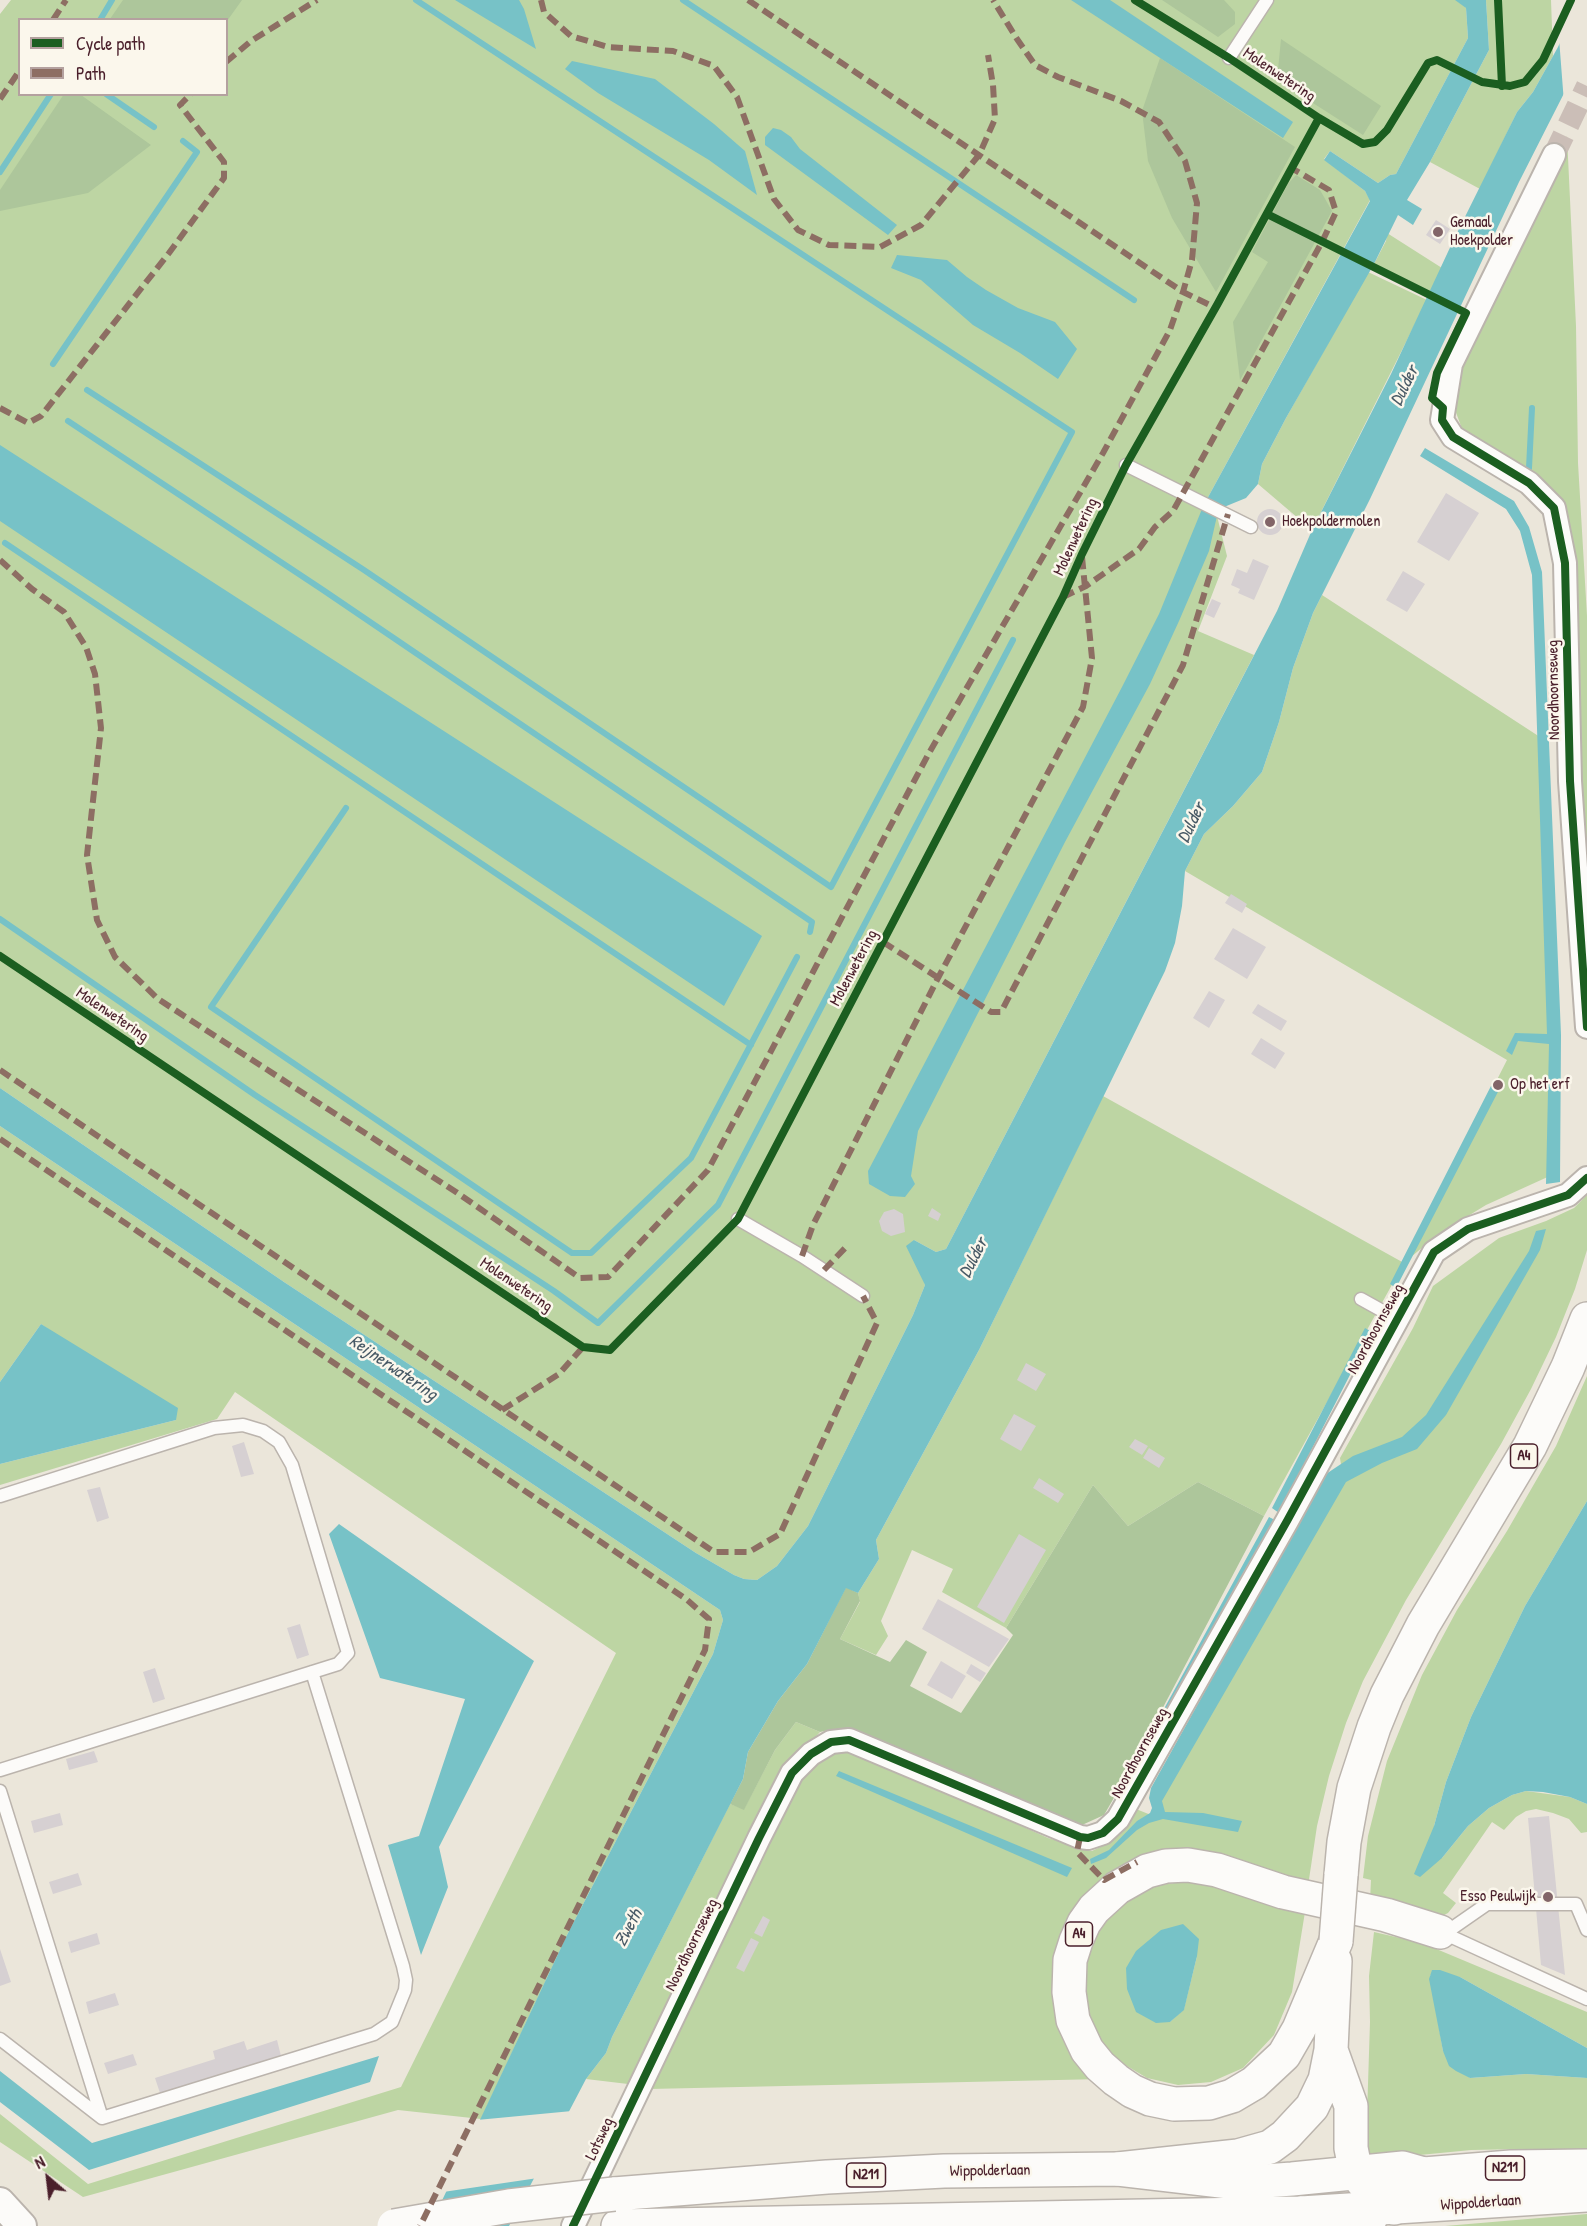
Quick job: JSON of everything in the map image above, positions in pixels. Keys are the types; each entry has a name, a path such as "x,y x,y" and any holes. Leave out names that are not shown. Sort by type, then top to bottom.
{"main road":[{"name":"A4","path":"1118,2169 1238,2156 1270,2146 1285,2136 1312,2107 1325,2080 1331,2050 1336,1941 1344,1842 1354,1788 1374,1727 1387,1695 1423,1625 1530,1446 1568,1367 1587,1319"},
{"name":"A4","path":"1336,1941 1299,2029 1284,2055 1254,2083 1232,2096 1200,2104 1174,2104 1150,2099 1132,2091 1100,2066 1087,2050 1073,2020 1069,1992 1070,1960 1084,1923 1094,1909 1117,1888 1147,1871 1167,1866 1188,1865 1217,1870 1283,1892 1386,1916 1440,1932"},
{"name":"A4","path":"1331,2050 1351,2106 1351,2148 1356,2173 1379,2212"},
{"name":"Wippolderlaan","path":"394,2226 481,2210 614,2194 944,2171 1118,2169 1238,2182 1403,2168 1424,2174 1510,2167 1587,2166"},
{"path":"1379,2212 1424,2174"},
{"name":"Wippolderlaan","path":"618,2226 1309,2219 1587,2195"}],"street":[{"name":"Noordhoornseweg","path":"1554,155 1451,364 1442,420 1453,437 1529,483 1554,508 1565,563 1570,781 1587,1027"},
{"name":"Noordhoornseweg","path":"650,2062 792,1773 811,1754 831,1742 849,1740 1080,1837 1088,1838 1103,1833 1118,1819 1287,1521 1434,1252 1468,1229 1568,1196 1587,1178"},
{"name":"Lotsweg","path":"573,2226 650,2062"},
{"path":"0,2202 22,2226"}],"lane":[{"path":"1229,58 1267,0"},
{"path":"1126,465 1251,527"},
{"path":"738,1219 802,1256 863,1296"},
{"path":"1361,1299 1397,1319"},
{"path":"0,1496 214,1428 243,1425 254,1427 272,1436 286,1452 292,1465 348,1653 338,1664 0,1770"},
{"path":"102,2118 374,2034 392,2022 405,1990 403,1966 312,1672"},
{"path":"0,1791 102,2118"},
{"path":"1440,1932 1450,1929 1487,1904 1576,1904 1587,1930"},
{"name":"A4","path":"1440,1932 1587,1999"},
{"path":"0,2039 102,2118"}],"green space":[{"path":"11,0 1462,0 1466,8 1468,38 1396,174 1378,183 1330,151 1324,159 1365,191 1370,200 1207,499 1217,516 1227,556 1198,631 1254,655 946,1249 936,1252 914,1240 925,1285 913,1315 808,1526 777,1566 757,1580 744,1579 696,1553 284,1282 0,1088 0,14"},
{"path":"123,0 242,0 228,20 111,18"},
{"path":"1162,0 1224,0 1235,12 1235,24 1218,37"},
{"path":"1486,0 1551,0 1553,56 1533,92 1517,112 1480,189 1430,162 1489,50"},
{"path":"1281,39 1381,106 1363,135 1277,80"},
{"path":"1160,58 1295,147 1216,292 1172,218 1148,161 1142,111"},
{"path":"63,96 82,96 151,145 88,193 0,211 0,190"},
{"path":"1567,136 1576,326 1578,463 1587,616 1587,976 1558,543 1543,487 1465,437 1454,407 1456,371"},
{"path":"1296,175 1320,190 1332,211 1240,380 1233,322 1268,262 1252,252 1288,184"},
{"path":"1387,233 1442,268 1431,292 1374,264 1386,241"},
{"path":"1368,272 1427,300 1312,530 1258,484 1262,464"},
{"path":"1322,595 1543,739 1550,856 1552,1175 1486,1205 1437,1235 1404,1263 1507,1060 1185,871 1204,834 1233,806 1262,772 1279,722 1293,668"},
{"path":"1103,1096 1404,1263 1264,1516 1198,1482 1128,1526 1093,1485 1006,1628 942,1592 953,1569 912,1550 881,1621 888,1636 876,1655 840,1639 860,1602 858,1593 879,1559 876,1540 979,1350"},
{"path":"0,1126 720,1610 723,1620 713,1654 567,1935 481,2119 398,2110 83,2197 0,2142 0,2114 88,2184 401,2087 616,1653 235,1392 217,1419 0,1485 0,1464 176,1420 41,1324 0,1382"},
{"path":"1587,1195 1587,1250 1556,1337 1501,1444 1406,1600 1363,1681 1346,1723 1329,1776 1317,1826 1308,1886 1203,1857 1070,1934 1103,2079 649,2089 802,1775 819,1759 834,1752 850,1751 870,1757 1048,1838 1092,1851 1114,1840 1136,1809 1156,1817 1159,1801 1343,1478 1340,1458 1413,1328 1433,1286 1499,1238 1574,1208"},
{"path":"1587,1376 1587,1501 1525,1606 1471,1717 1446,1782 1434,1826 1442,1858 1468,1826 1489,1808 1512,1795 1526,1791 1570,1797 1587,1804 1587,1832 1581,1833 1569,1819 1553,1813 1536,1809 1526,1811 1516,1817 1504,1830 1492,1822 1443,1893 1456,1903 1448,1913 1440,1917 1370,1901 1371,1880 1363,1878 1368,1836 1387,1761 1422,1675 1457,1610 1507,1531 1556,1446"},
{"path":"1198,1482 1264,1516 1104,1815 1082,1825 1057,1819 855,1730 833,1729 820,1732 796,1722 775,1750 744,1810 730,1804 743,1779 748,1752 778,1701 807,1664 846,1587 858,1593 860,1601 840,1639 890,1662 906,1640 927,1652 910,1686 961,1713 1013,1635 1006,1628 1093,1485 1128,1526"},
{"path":"796,1722 820,1732 805,1749 628,2084 586,2079 606,2053 730,1804 744,1809 775,1750"},
{"path":"1188,1881 1227,1889 1305,1912 1292,1992 1274,2035 1243,2068 1211,2082 1178,2085 1147,2078 1122,2063 1109,2051 1097,2034 1090,2016 1085,1995 1086,1964 1096,1936 1113,1913 1134,1895 1160,1885","holes":["1197,1956 1184,2009 1170,2022"]},
{"path":"1374,1932 1422,1943 1587,2012 1587,2048 1460,1977 1430,1975 1443,2051 1470,2078 1526,2074 1587,2078 1587,2154 1522,2149 1471,2150 1368,2160 1366,2146 1370,2022 1369,1976"},
{"path":"1587,2214 1587,2226 1445,2226"}],"water":[{"path":"455,0 519,0 536,49"},
{"path":"1071,0 1110,0 1293,122 1283,138"},
{"path":"1455,0 1486,0 1489,50 1430,162 1407,200 1422,209 1413,225 1398,215 1374,264 1262,464 1258,484 1246,498 1224,507 1207,499 1370,201 1365,191 1324,160 1330,151 1378,183 1396,174 1468,38 1466,8"},
{"path":"1580,0 1587,0 1587,48 1519,182 1370,499 1313,613 1293,668 1279,722 1262,772 1233,806 1204,834 1185,871 1182,906 1175,943 1165,971 979,1350 876,1540 879,1559 858,1593 846,1588 807,1664 778,1701 748,1752 743,1779 606,2053 586,2079 509,2226 430,2226 567,1935 713,1654 723,1620 720,1610 0,1126 0,1088 284,1282 696,1553 734,1575 757,1580 777,1566 808,1526 913,1315 925,1285 906,1246 914,1240 936,1252 946,1249 1277,611 1312,530 1391,374 1454,239 1517,112 1533,92"},
{"path":"572,61 655,79 745,151 757,195 709,160 598,93 565,69"},
{"path":"773,128 791,137 800,149 897,225 888,235 765,145 765,137"},
{"path":"897,255 947,260 986,290 1018,308 1055,322 1077,349 1058,379 973,325 921,280 891,268"},
{"path":"0,445 762,936 724,1006 0,521"},
{"path":"1425,448 1514,501 1529,527 1542,572 1561,1035 1560,1182 1546,1184 1549,1044 1518,1041 1512,1055 1506,1051 1515,1033 1547,1034 1532,575 1520,531 1506,509 1420,456"},
{"path":"1202,509 1217,516 1209,551 1179,621 1150,684 1065,842 918,1131 911,1176 915,1184 905,1197 890,1196 869,1184 868,1171 1159,614"},
{"path":"1492,1084 1500,1088 1396,1288 1390,1284"},
{"path":"1546,1229 1540,1250 1446,1415 1417,1449 1382,1463 1346,1482 1162,1801 1165,1812 1203,1813 1242,1821 1238,1832 1163,1819 1137,1830 1106,1858 1091,1864 1090,1859 1109,1850 1137,1821 1150,1813 1151,1788 1326,1474 1353,1456 1402,1437 1426,1415 1529,1251 1536,1231"},
{"path":"41,1324 178,1408 176,1420 0,1464 0,1382"},
{"path":"1365,1328 1372,1332 1279,1513 1272,1508"},
{"path":"1587,1501 1587,1804 1570,1797 1543,1792 1526,1791 1512,1795 1489,1808 1468,1826 1442,1858 1420,1877 1414,1874 1434,1826 1446,1782 1471,1717 1525,1606"},
{"path":"1269,1517 1275,1520 1114,1816 1107,1813"},
{"path":"339,1524 534,1661 439,1847 448,1887 421,1955 388,1845 419,1836 465,1699 380,1678 329,1534"},
{"path":"839,1771 1072,1868 1067,1877 836,1776"},
{"path":"1183,1924 1199,1939 1184,2010 1170,2022 1156,2023 1136,2012 1127,1989 1126,1968 1136,1951 1161,1930"},
{"path":"1432,1970 1440,1970 1460,1977 1587,2048 1587,2078 1526,2074 1470,2078 1456,2071 1449,2066 1443,2051 1429,1979"},
{"path":"379,2056 370,2082 89,2170 0,2102 0,2071 92,2143"}],"pier":[{"path":"1577,0 1587,0 1587,55 1564,103 1559,38"},
{"path":"572,2111 538,2178 443,2192 477,2120"}],"building":[{"name":"Gemaal Hoekpolder","path":"1436,220 1450,229 1440,244 1426,235"},
{"path":"1446,493 1479,513 1449,561 1417,542"},
{"name":"Hoekpoldermolen","path":"1270,509 1279,513 1283,522 1279,531 1270,535 1261,531 1257,522 1261,513"},
{"path":"1253,559 1269,566 1254,600 1238,593 1240,589 1231,585 1237,569 1247,573"},
{"path":"1403,571 1425,584 1407,612 1386,600"},
{"path":"1212,599 1221,603 1214,618 1205,614"},
{"path":"1231,894 1247,904 1242,913 1225,903"},
{"path":"1233,928 1266,947 1247,979 1214,959"},
{"path":"1209,991 1225,1000 1209,1028 1193,1018"},
{"path":"1258,1004 1287,1021 1281,1031 1252,1013"},
{"path":"1261,1038 1285,1053 1275,1069 1251,1054"},
{"path":"932,1208 941,1214 938,1221 928,1216"},
{"path":"894,1209 903,1214 905,1232 891,1236 882,1231 879,1221 884,1212"},
{"path":"1026,1363 1046,1374 1036,1391 1017,1380"},
{"path":"1014,1414 1036,1426 1021,1451 1000,1439"},
{"path":"1135,1439 1148,1446 1142,1455 1129,1447"},
{"path":"244,1442 254,1474 241,1477 232,1446"},
{"path":"1149,1448 1165,1458 1159,1468 1143,1458"},
{"path":"1039,1478 1064,1494 1058,1503 1033,1488"},
{"path":"100,1487 109,1518 97,1522 87,1490"},
{"path":"1019,1534 1046,1550 1004,1623 977,1607"},
{"path":"938,1599 1009,1639 989,1667 922,1629"},
{"path":"300,1624 309,1655 297,1659 287,1628"},
{"path":"941,1661 966,1676 952,1699 927,1685"},
{"path":"971,1664 986,1673 980,1682 966,1673"},
{"path":"155,1668 165,1699 153,1703 143,1672"},
{"path":"94,1751 98,1762 69,1770 66,1759"},
{"path":"60,1813 63,1825 34,1833 31,1821"},
{"path":"1549,1816 1565,1975 1541,1965 1528,1818"},
{"path":"78,1873 82,1885 53,1894 49,1882"},
{"path":"763,1916 770,1920 762,1937 754,1933"},
{"path":"97,1933 100,1944 71,1953 68,1942"},
{"path":"751,1938 759,1942 744,1972 736,1968"},
{"path":"0,1949 11,1982 0,1986"},
{"path":"115,1993 119,2005 89,2014 86,2002"},
{"path":"277,2040 281,2056 160,2093 155,2078 215,2059 213,2051 244,2041 247,2050"},
{"path":"133,2054 137,2065 108,2074 104,2063"}],"waterway":[{"path":"101,18 112,0"},
{"path":"87,390 364,570 831,887 1072,432 416,0"},
{"path":"683,0 1134,300"},
{"path":"0,172 50,96"},
{"path":"109,96 154,127"},
{"path":"53,364 197,152 183,141"},
{"path":"1529,468 1532,408"},
{"path":"68,421 323,590 812,922 810,932"},
{"path":"5,543 751,1045"},
{"path":"0,919 255,1095 554,1291 598,1323 718,1205 1013,640"},
{"path":"346,808 211,1007 572,1253 591,1253 691,1158 797,957"}],"tunnel":[{"path":"1554,155 1587,86"}],"marked path":[{"path":"54,18 66,0"},
{"path":"228,60 251,41 317,0"},
{"path":"541,0 544,12 571,36 608,47 673,51 714,66 737,97 774,199 798,230 829,245 880,247 921,225 979,155 995,119 988,55"},
{"path":"748,0 1183,292 1216,308"},
{"path":"0,560 32,589 64,612 86,647 95,674 101,728 87,855 97,920 115,957 158,999 456,1192 580,1278 608,1277 708,1170 929,753 1103,453 1170,330 1183,292 1192,260 1197,203 1185,161 1159,122 1121,101 1058,77 1035,65 993,0"},
{"path":"0,99 18,73"},
{"path":"0,408 28,423 41,416 169,253 224,178 224,162 180,105 189,96"},
{"path":"1063,597 1086,586 1139,549 1155,527 1173,511 1322,242 1336,212 1329,190 1293,169"},
{"path":"883,942 991,1012 1001,1012 1183,665 1228,514"},
{"path":"802,1256 813,1225 938,978 1083,707 1092,658 1082,557"},
{"path":"0,1070 714,1552 749,1552 780,1534 877,1323 863,1296"},
{"path":"0,1139 686,1599 709,1619 705,1650 420,2226"},
{"path":"824,1270 846,1247"},
{"path":"502,1410 559,1374 583,1347"},
{"path":"1080,1837 1077,1852 1104,1880 1137,1862"}],"cycle path":[{"name":"Molenwetering","path":"1135,0 1363,144 1375,142 1387,130 1428,63 1437,60 1482,82 1510,86 1525,82 1543,60 1571,0"},
{"path":"1498,0 1502,86"},
{"name":"Molenwetering","path":"0,956 583,1347 610,1350 738,1219 1063,597 1126,465 1319,118"},
{"path":"1267,214 1466,313 1437,373 1432,398 1443,408 1442,420 1453,437 1529,483 1554,508 1565,563 1570,781 1587,1027"},
{"path":"573,2226 792,1773 811,1754 831,1742 849,1740 1080,1837 1088,1838 1103,1833 1118,1819 1287,1521 1434,1252 1468,1229 1568,1195 1587,1178"}],"place":[{"name":"Gemaal Hoekpolder","path":"1438,232"},
{"name":"Hoekpoldermolen","path":"1270,522"},
{"name":"Op het erf","path":"1498,1085"},
{"name":"Esso Peulwijk","path":"1548,1897"}],"water label":[{"name":"Dulder","path":"1405,386"},
{"name":"Dulder","path":"1192,823"},
{"name":"Dulder","path":"974,1258"},
{"name":"Reijnerwatering","path":"393,1368"},
{"name":"Zweth","path":"629,1928"}]}
